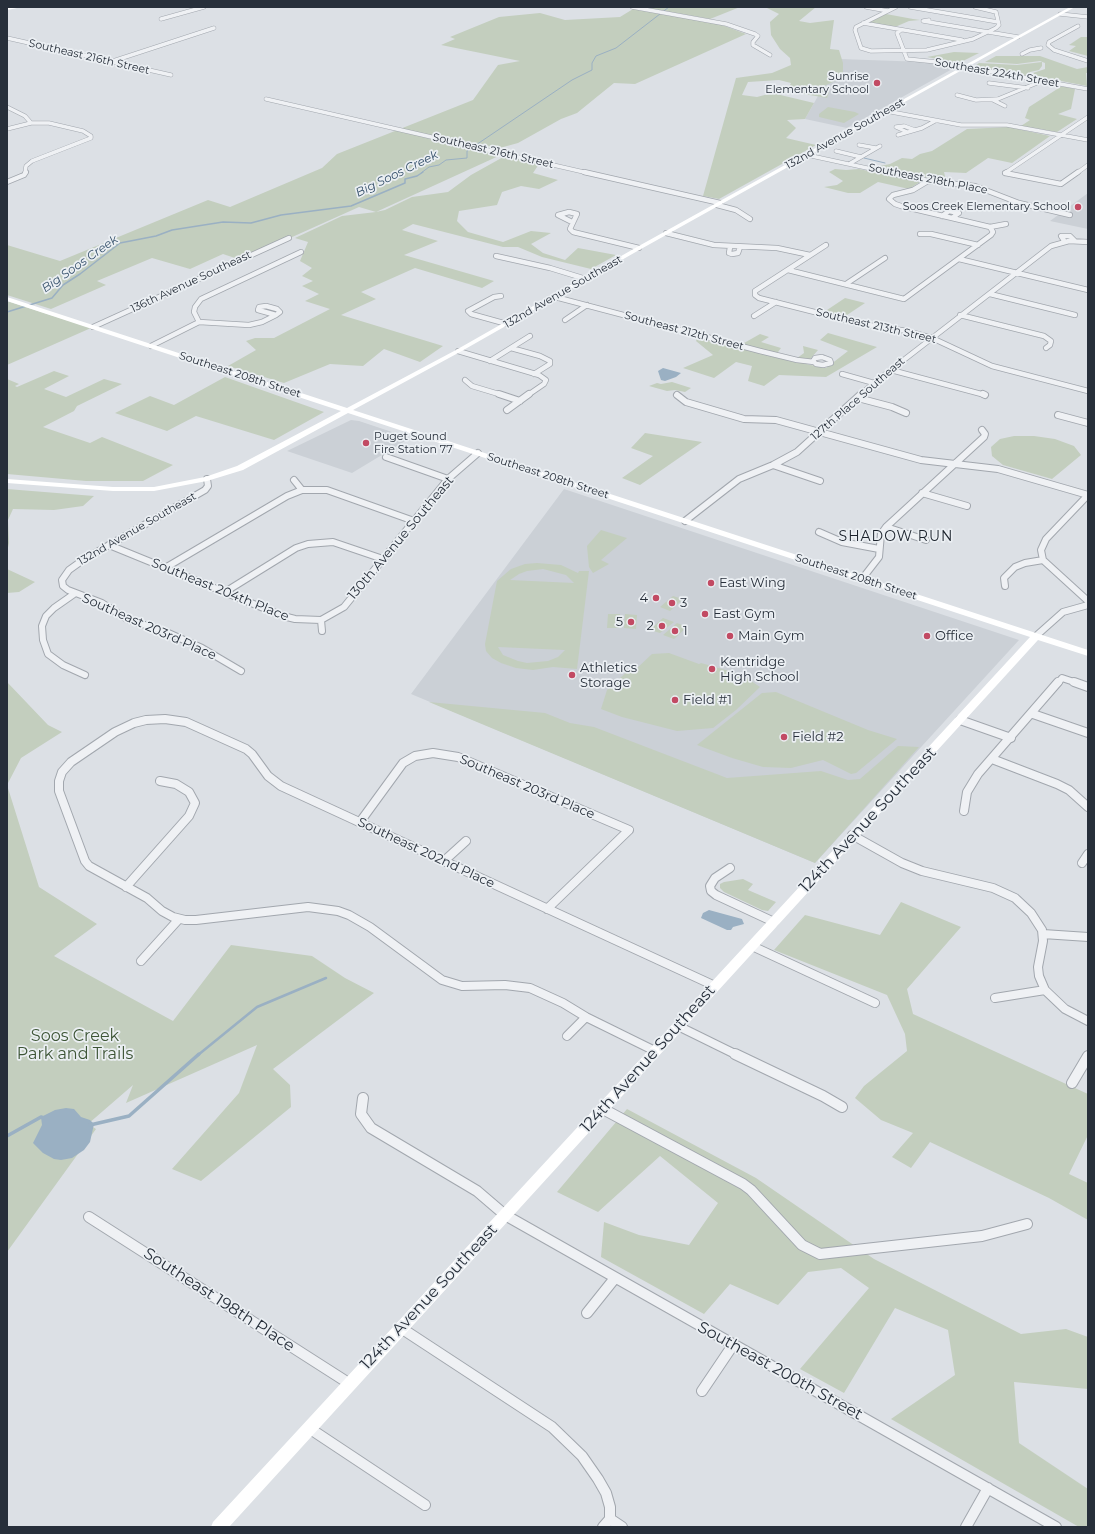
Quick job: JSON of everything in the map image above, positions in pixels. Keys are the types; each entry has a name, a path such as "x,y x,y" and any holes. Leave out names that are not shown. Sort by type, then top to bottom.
{"main road":[{"path":"7,9 15,7"},
{"name":"132nd Avenue Southeast","path":"207,479 240,468 348,411 507,324 639,248 1073,7"},
{"name":"Southeast 208th Street","path":"7,299 1088,653"},
{"path":"7,481 131,490 161,488 207,479"},
{"name":"124th Avenue Southeast","path":"219,1527 1036,636"}],"street":[{"path":"161,19 204,7"},
{"path":"632,7 726,24 755,34 758,36 753,42 753,45 770,55"},
{"path":"866,7 888,11"},
{"path":"896,7 856,27 855,30 861,48 864,50 904,51 932,49 967,41 989,32 999,25 994,11 975,7"},
{"path":"910,7 998,22"},
{"path":"939,15 943,13"},
{"path":"1060,14 1088,17"},
{"path":"934,18 930,21 1018,37"},
{"path":"863,23 967,41"},
{"path":"1050,47 1049,42 1078,26"},
{"path":"109,62 214,28"},
{"path":"901,30 896,33 904,51"},
{"name":"Southeast 216th Street","path":"7,38 171,75"},
{"path":"1022,54 1030,50 1050,47 1088,61"},
{"name":"Southeast 224th Street","path":"904,51 907,59 965,67 1088,89"},
{"path":"957,95 976,100 992,100 1003,98 1042,81"},
{"path":"989,83 1028,88"},
{"name":"Southeast 216th Street","path":"266,99 718,204 736,210 750,219"},
{"path":"992,100 1005,106"},
{"path":"7,107 25,116 31,123"},
{"path":"886,111 960,125 1007,125 1088,140"},
{"path":"1088,117 1005,173 1061,184 1088,165"},
{"path":"898,135 925,127 935,121"},
{"path":"7,129 31,123 46,123 74,128 91,136 91,138 32,161 26,166 26,172 24,175 7,182"},
{"path":"907,132 896,127 904,126 915,130"},
{"path":"849,164 878,147 859,145"},
{"path":"836,152 861,157"},
{"name":"Southeast 218th Place","path":"807,155 928,181 975,186 1019,203 1070,215"},
{"path":"928,181 913,190 898,193 889,199 895,204 990,228 1006,224"},
{"path":"942,216 949,211 958,213 952,218"},
{"path":"572,222 570,229 573,232 639,248"},
{"path":"788,270 904,299 991,235 993,232 990,228"},
{"path":"666,233 704,243 740,247 777,248 810,255"},
{"path":"920,234 931,234 978,245"},
{"name":"136th Avenue Southeast","path":"93,327 289,238"},
{"name":"127th Place Southeast","path":"685,521 740,479 773,465 797,452 874,383 1051,246 1070,241 1088,242"},
{"path":"788,270 826,245"},
{"path":"730,246 729,253 732,254 738,253 740,247"},
{"path":"198,322 194,312 195,307 201,299 300,252"},
{"path":"496,256 550,268 586,279"},
{"path":"846,284 884,258"},
{"path":"959,259 1088,290"},
{"name":"Southeast 213th Street","path":"788,270 755,291 754,295 862,324 907,331 932,338 952,346 992,366 1088,391"},
{"path":"990,294 1076,315"},
{"path":"501,296 494,297 468,311 471,314 507,324"},
{"name":"Southeast 212th Street","path":"555,296 753,349 797,360 814,362"},
{"path":"754,316 776,302"},
{"path":"565,320 587,305"},
{"path":"151,346 198,322 249,325 262,322 276,315"},
{"path":"960,315 1044,336 1051,341 1050,345 1046,348"},
{"path":"490,360 530,336"},
{"path":"511,348 540,356 550,361 550,364 534,374"},
{"path":"458,351 534,374 546,380 544,384 506,410"},
{"path":"891,370 985,395"},
{"path":"842,374 874,383"},
{"path":"465,380 472,386 520,401"},
{"path":"677,395 686,402 744,419 776,420 921,460 998,469 1088,495 1046,539 1041,550 1043,560 1088,601"},
{"path":"858,398 892,407 906,413"},
{"path":"1058,415 1088,423"},
{"path":"862,579 879,557 881,534 922,493 984,437 985,434 982,430"},
{"name":"130th Avenue Southeast","path":"321,620 344,607 448,479 478,453"},
{"path":"386,457 448,479"},
{"path":"773,465 820,481"},
{"name":"132nd Avenue Southeast","path":"62,580 69,570 83,560 205,490 208,486 207,479"},
{"path":"294,480 302,490"},
{"path":"166,568 287,496 302,490 327,490 414,521"},
{"path":"922,493 967,506"},
{"path":"886,528 926,540"},
{"path":"819,532 842,542 879,549"},
{"path":"225,592 296,548 318,542 333,542 383,559"},
{"name":"Southeast 204th Place","path":"109,545 283,616 295,620 321,620"},
{"path":"1005,586 1004,578 1015,567 1025,563 1043,560"},
{"name":"Southeast 203rd Place","path":"62,580 63,586 74,594 102,603 127,619 166,632 202,648 241,671"},
{"path":"74,594 54,608 46,616 42,626 43,640 48,654 63,666 85,675"},
{"name":"124th Avenue Southeast","path":"1036,636 1063,612 1088,605"},
{"path":"321,620 322,631"},
{"path":"964,811 969,788 978,774 1033,714 1062,678 1088,687"},
{"path":"1033,714 1088,733"},
{"name":"Southeast 202nd Place","path":"126,887 89,866 85,860 59,791 59,781 62,772 71,762 115,732 134,723 146,720 165,719 186,722 252,754 274,782 715,986"},
{"path":"960,720 1011,738"},
{"name":"Southeast 203rd Place","path":"360,822 403,763 415,756 433,753 458,757 629,830 548,909"},
{"path":"992,759 1057,784 1069,790 1088,807"},
{"path":"160,781 176,784 189,792 195,803 193,809 184,822 126,887 147,898 168,915 179,919 196,920 308,907 338,911 349,915 370,927 442,980 462,986 505,985 530,988 563,1003 586,1017 655,1051"},
{"path":"852,835 902,863 922,871 980,884 1005,892 1019,902 1038,921 1043,934 1038,967 1039,976 1045,990 1065,1009 1088,1020"},
{"path":"444,861 466,841"},
{"path":"1082,863 1088,854"},
{"path":"730,868 715,878 710,886 711,891 716,895 774,922"},
{"path":"141,961 158,945 179,919"},
{"path":"1043,934 1088,937"},
{"path":"752,946 875,1003"},
{"path":"995,998 1045,990"},
{"path":"567,1036 586,1017"},
{"path":"678,1026 823,1096 842,1107"},
{"path":"1072,1083 1088,1056"},
{"name":"Southeast 200th Street","path":"363,1098 361,1114 371,1128 477,1190 506,1215 1056,1527"},
{"path":"603,1109 743,1184 751,1190 802,1245 820,1254 982,1236 1027,1224"},
{"name":"Southeast 198th Place","path":"89,1217 350,1384"},
{"path":"587,1313 615,1278"},
{"path":"401,1328 552,1427 582,1456 598,1479 606,1493 610,1507 607,1523 622,1527"},
{"path":"702,1391 733,1345"},
{"path":"309,1428 425,1505"},
{"path":"966,1527 988,1488"}],"shaded area":[{"name":"Sunrise Elementary School","path":"839,59 926,62 952,66 954,68 847,128 805,119"},
{"name":"Soos Creek Elementary School","path":"1088,193 1088,229 1050,221"},
{"path":"351,420 359,421 410,438 352,473 287,451"},
{"name":"Kentridge High School","path":"564,489 1019,640 815,863 411,694"}],"green space":[{"path":"642,7 740,7 710,19"},
{"path":"765,7 816,7 799,21 810,23 834,20 830,49 839,50 843,63 843,73 839,79 822,87 829,92 827,98 787,91 791,83 779,80 748,82 742,95 757,97 772,93 814,103 805,119 787,120 796,128 786,138 816,145 719,199 703,196 736,78 772,73 791,65 790,58 780,49 771,35 770,22 779,14"},
{"path":"633,9 722,25 746,34 635,84 614,83 577,113 561,119 518,143 496,149 482,146 476,149 503,154 376,212 359,207 241,260 223,254 190,269 152,258 97,281 106,285 51,309 7,295 7,245 60,261 208,200 230,207 322,168 337,154 473,100 498,65 520,61 441,45 455,39 450,37 499,17 540,13 565,20 620,17"},
{"path":"886,14 920,20 909,21 895,27 868,22"},
{"path":"1081,37 1088,37 1088,56 1069,51 1076,46 1069,45"},
{"path":"954,52 979,53 959,63 927,57"},
{"path":"996,56 1040,56 1077,69 1088,67 1088,73 1086,73 1087,86 1035,76 1033,73 1045,69 1045,63 1040,61 1017,64 985,62"},
{"path":"1042,62 1042,66 1039,70 1030,72 1031,77 977,68 975,66 979,63 1017,65"},
{"path":"1062,86 1075,89 1071,109 1058,114 1077,119 1057,132 1021,126 1030,120 1025,118 1029,107"},
{"path":"828,107 859,114 844,123 819,117 819,114"},
{"path":"1009,127 1050,136 1012,163 988,158 966,173 944,172 946,180 938,180 875,167 890,164 902,158 912,159 920,154 932,151 967,129"},
{"path":"505,156 539,164 533,173 558,180 539,189 521,186 502,192 497,205 459,211 457,221 468,232 503,242 531,231 551,233 531,244 543,253 565,260 578,248 616,255 591,269 542,257 518,247 503,247 413,224 402,230 438,241 404,255 494,281 482,288 415,268 361,292 376,299 341,315 443,346 420,362 384,349 363,366 330,364 284,383 228,366 256,350 246,341 255,338 274,338 330,309 305,301 319,294 302,286 313,281 302,276 312,268 300,261 308,242 295,238 342,216 385,210 412,197 448,192 471,175"},
{"path":"835,169 859,169 920,182 909,189 878,182 860,193 848,193 824,187 837,185 843,181 829,172"},
{"path":"845,298 865,303 844,317 824,312"},
{"path":"7,301 91,328 7,365"},
{"path":"828,333 877,347 826,377 779,375 764,386 748,381 752,366 736,362 714,378 683,368 713,355 696,341 698,336 737,347 760,334 769,337 761,342 781,348 775,356 793,361 804,353 803,346 818,350 806,364 826,368 848,351 820,340"},
{"path":"54,371 69,376 44,389 66,397 104,379 122,384 77,406 74,411 43,427 90,443 102,437 173,465 143,481 86,481 7,474 7,379 19,384 15,386 17,387"},
{"path":"225,377 324,412 274,440 196,416 167,431 115,413 150,396 174,405"},
{"path":"672,382 691,388 685,392 675,390 667,391 649,386 657,383 661,384"},
{"path":"645,433 702,442 640,485 622,478 653,456 631,448"},
{"path":"1014,436 1034,436 1055,439 1074,446 1081,455 1052,479 1003,465 992,456 991,447 1000,439"},
{"path":"7,489 94,496 83,506 54,510 13,509 8,520 9,543 7,552"},
{"path":"601,530 627,538 601,560 609,564 593,573 589,567 587,546"},
{"path":"537,563 561,565 578,573 579,571 589,571 577,669 553,667 533,670 516,668 492,658 486,651 485,644 497,581 511,569 525,564","holes":["543,569 566,575 574,583 510,580 527,571","498,647 564,650 565,650 558,657 548,661 527,663 503,655"]},
{"path":"7,569 35,582 19,592 7,593"},
{"name":"3","path":"673,596 683,599 670,611 660,607"},
{"path":"608,614 620,614 619,628 607,628"},
{"name":"5","path":"625,614 637,615 636,629 624,628"},
{"name":"2","path":"663,618 674,622 660,633 650,630"},
{"name":"1","path":"677,623 687,627 674,639 663,635"},
{"name":"Field #1","path":"669,653 699,664 701,663 729,671 745,677 760,687 736,710 713,728 677,731 622,717 601,709 607,690 629,670 634,671 652,654"},
{"path":"7,682 48,725 62,732 21,758 7,785"},
{"name":"Field #2","path":"776,692 868,730 897,739 856,773 851,774 823,760 791,768 763,767 732,758 697,745 762,693"},
{"path":"429,702 545,713 570,723 594,727 727,778 821,771 848,780 860,779 898,746 919,747 815,863"},
{"name":"Soos Creek Park and Trails","path":"7,785 39,887 97,924 54,956 173,1021 231,945 312,956 345,978 374,993 273,1069 290,1085 291,1107 201,1181 172,1169 239,1093 257,1045 126,1103 133,1085 88,1124 96,1129 7,1252"},
{"path":"743,879 753,884 748,890 776,902 768,911 762,910 724,892 720,888 720,884 724,882"},
{"path":"901,902 961,927 907,989 913,1014 1088,1094 1088,1135 1069,1174 1088,1183 1088,1220 1049,1198 930,1142 911,1168 892,1157 913,1133 881,1120 855,1098 864,1086 907,1051 905,1034 887,995 774,950 805,915 880,935"},
{"path":"627,1109 756,1178 874,1259 1021,1334 1066,1329 1088,1337 1088,1389 1014,1382 1019,1443 1088,1489 1088,1527 1079,1527 891,1419 955,1375 948,1330 895,1308 844,1393 800,1369 869,1288 841,1268 808,1272 778,1305 730,1284 704,1314 601,1257 604,1222 639,1235 689,1245 718,1203 660,1156 598,1212 557,1192"}],"water":[{"path":"663,368 681,373 676,377 665,381 661,380 658,371"},
{"path":"709,910 742,919 744,924 733,927 731,930 727,930 701,918 703,913"},
{"path":"66,1108 74,1109 81,1117 90,1120 94,1124 90,1142 84,1150 72,1158 61,1160 54,1159 43,1153 33,1143 42,1125 41,1117 55,1110"}],"waterway":[{"name":"Big Soos Creek","path":"421,173 429,167 439,165 446,160 467,158 467,151 572,80 592,70 592,63 596,56 616,48 669,7"},
{"path":"864,158 885,163"},
{"name":"Big Soos Creek","path":"7,312 52,298 63,285 80,274 120,243 156,236 172,230 223,222 251,223 281,215 351,206 405,183 405,179 417,176 423,172"},
{"path":"198,1055 257,1007 326,978"},
{"path":"90,1125 129,1116 199,1054"},
{"path":"7,1136 41,1117 44,1118"}],"place":[{"name":"Sunrise Elementary School","path":"877,83"},
{"name":"Soos Creek Elementary School","path":"1078,207"},
{"name":"Puget Sound Fire Station 77","path":"366,443"},
{"name":"East Wing","path":"711,583"},
{"name":"4","path":"656,598"},
{"name":"3","path":"672,603"},
{"name":"East Gym","path":"705,614"},
{"name":"5","path":"631,622"},
{"name":"2","path":"662,626"},
{"name":"1","path":"675,631"},
{"name":"Main Gym","path":"730,636"},
{"name":"Office","path":"927,636"},
{"name":"Kentridge High School","path":"712,669"},
{"name":"Athletics Storage","path":"572,675"},
{"name":"Field #1","path":"675,700"},
{"name":"Field #2","path":"784,737"}],"district":[{"name":"SHADOW RUN","path":"896,537"}]}
